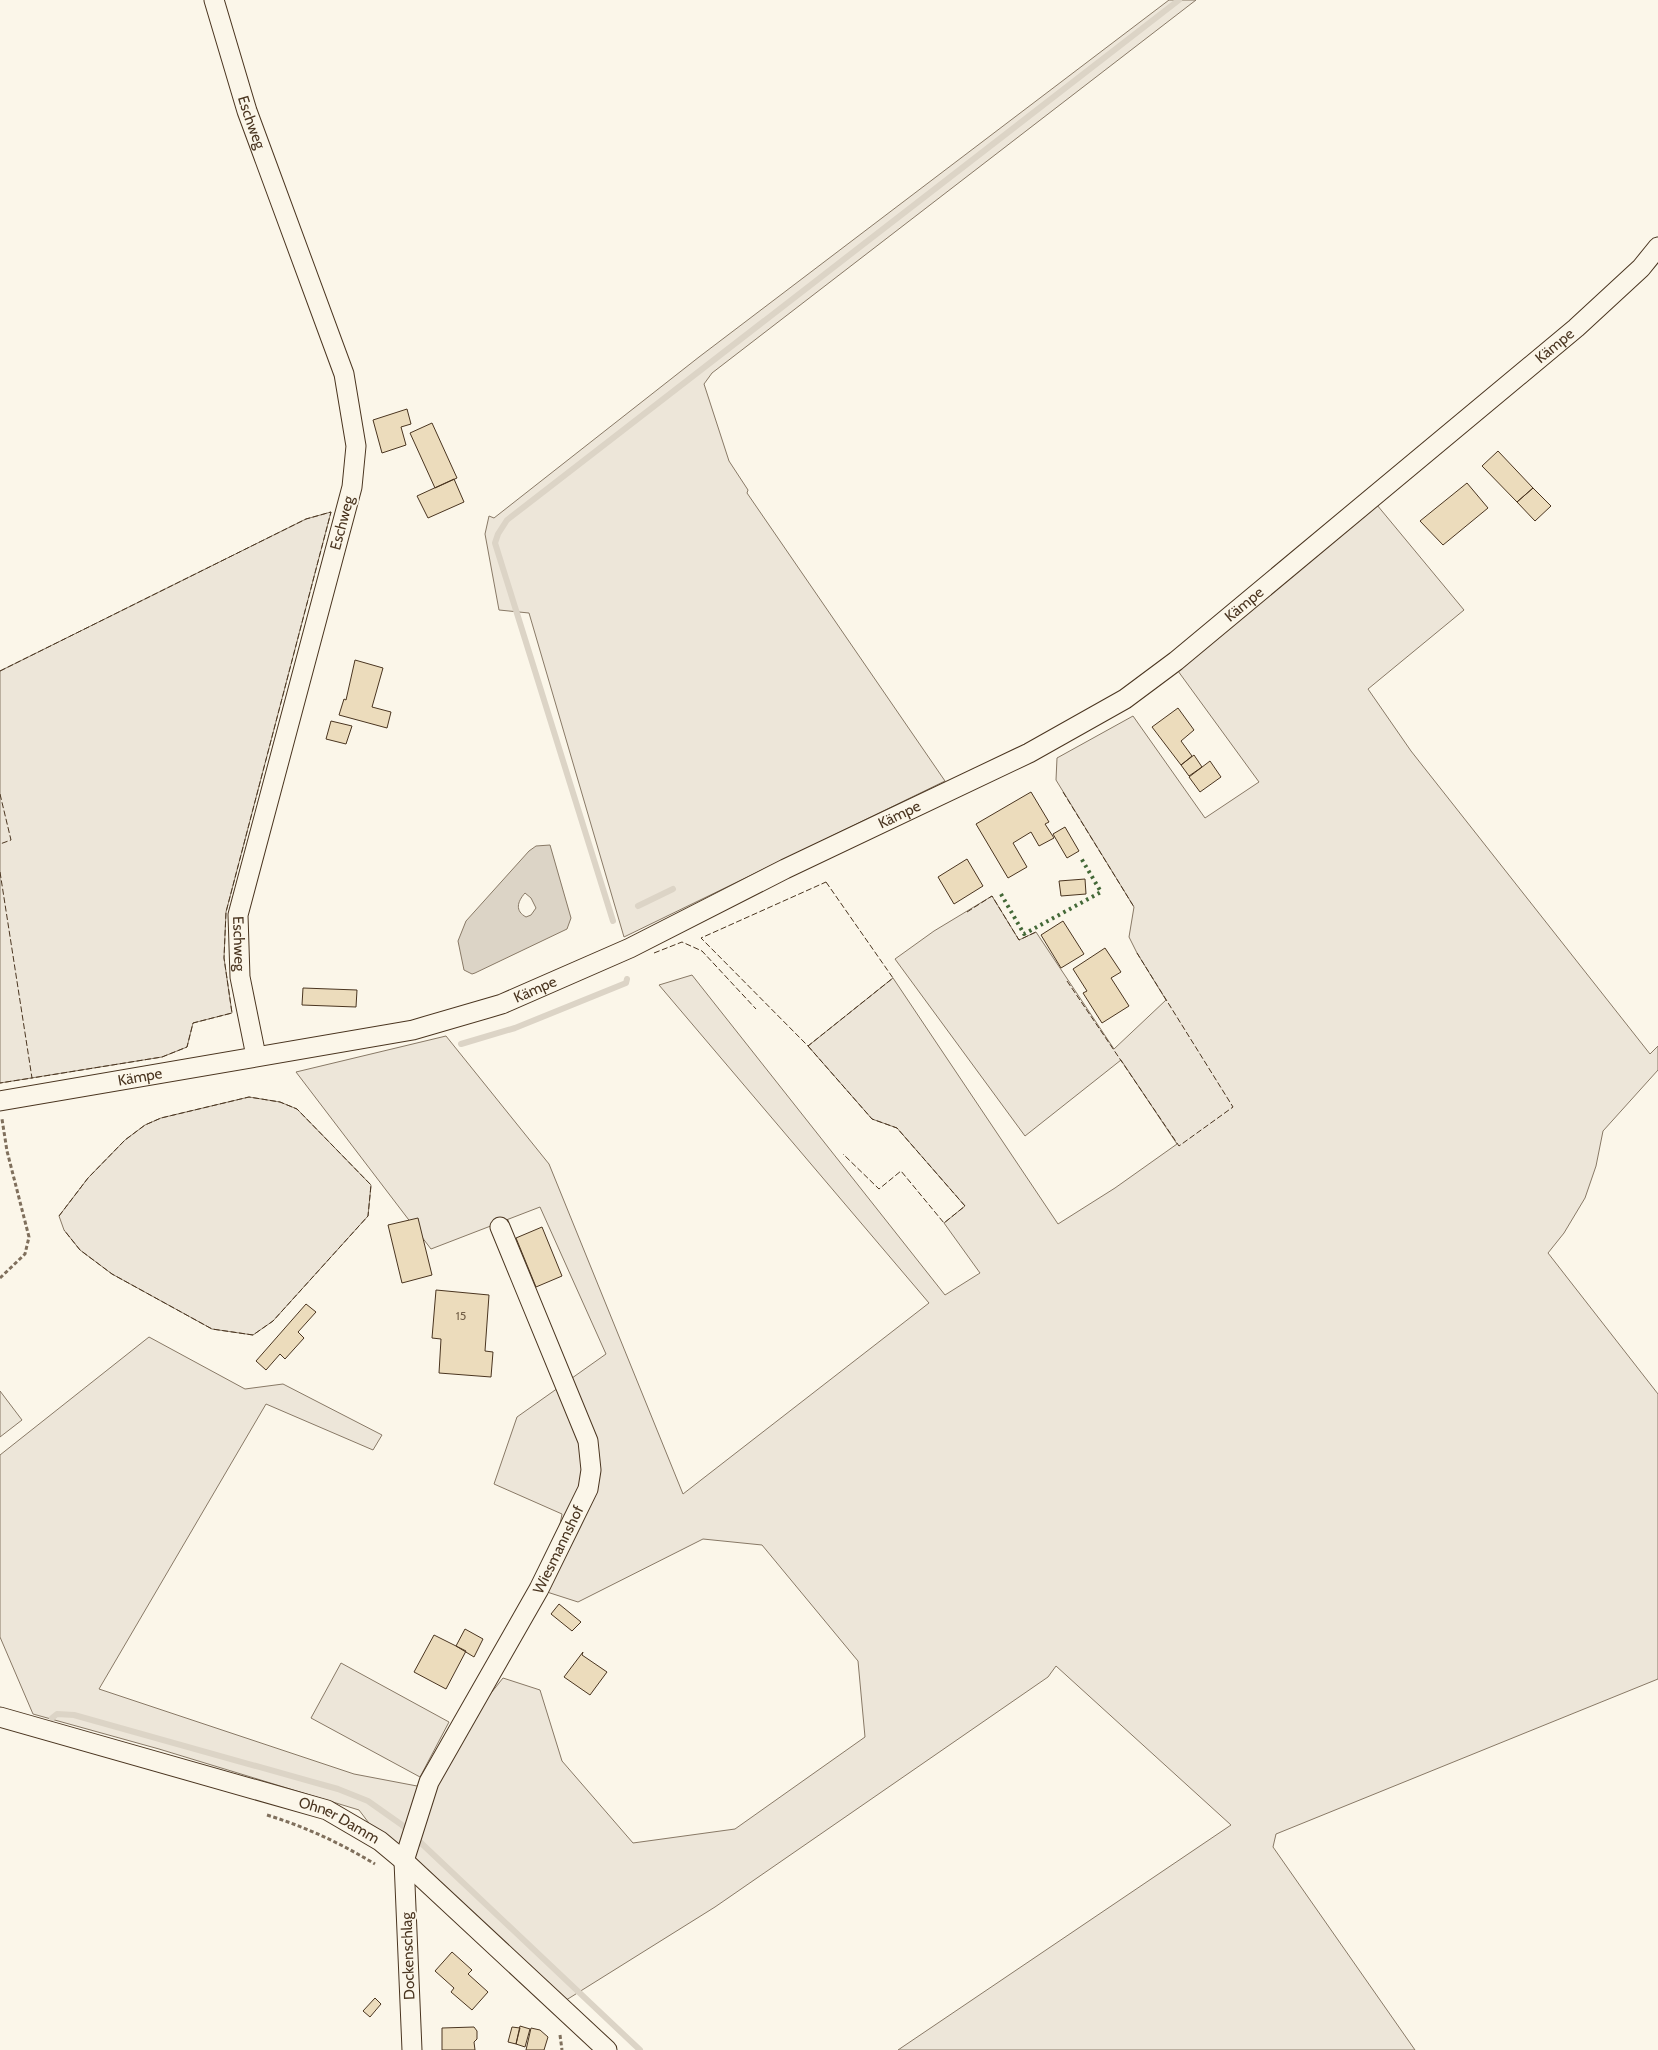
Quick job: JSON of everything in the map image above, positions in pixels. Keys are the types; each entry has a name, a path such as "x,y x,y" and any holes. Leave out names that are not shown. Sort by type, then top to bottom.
{"street":[{"name":"Eschweg","path":"214,0 247,111 344,374 356,446 352,487 238,915 240,977 256,1056"},
{"name":"Kämpe","path":"1,1109 256,1056 413,1030 502,1004 630,948 785,869 1030,753 1125,699 1176,661 1576,328 1641,268 1658,247"},
{"name":"Wiesmannshof","path":"404,1861 429,1782 539,1589 588,1488 590,1480 591,1470 588,1441 500,1227"},
{"name":"Ohner Damm","path":"0,1717 327,1810 380,1841 404,1861 607,2050"},
{"name":"Dockenschlag","path":"404,1861 412,2050"}],"path":[{"path":"0,1278 25,1254 29,1236 7,1151 1,1109"},
{"path":"259,1813 301,1826 345,1846 375,1864 406,1888"},
{"path":"558,2030 562,2038 562,2050"}],"shaded area":[{"path":"1169,0 1196,0 712,373 704,384 729,461 748,490 747,493 945,781 624,937 529,613 499,610 485,534 489,516 494,518 699,357"},
{"path":"1377,505 1464,610 1368,689 1411,751 1650,1054 1658,1046 1658,1070 1603,1131 1596,1166 1585,1198 1564,1233 1548,1253 1658,1394 1658,1679 1276,1834 1273,1847 1415,2050 898,2050 1231,1825 1056,1666 1048,1677 715,1907 563,2002 381,1839 359,1810 159,1749 33,1714 0,1637 0,1455 149,1337 245,1389 283,1384 382,1435 373,1450 266,1404 99,1689 354,1774 417,1786 503,1678 540,1690 562,1761 633,1843 735,1829 865,1737 858,1661 762,1545 703,1539 578,1602 547,1592 562,1514 494,1484 517,1417 606,1354 540,1207 431,1249 296,1072 446,1036 549,1164 683,1494 929,1303 659,985 692,975 945,1295 980,1273 944,1223 965,1206 897,1128 872,1119 808,1046 893,978 1058,1224 1115,1188 1177,1144 1121,1060 1025,1136 895,959 934,931 992,896 1019,940 1036,932 1114,1049 1166,1000 1129,937 1134,907 1056,780 1057,758 1133,716 1205,818 1259,782 1178,671"},
{"path":"331,512 226,912 224,958 232,1013 193,1023 187,1047 162,1057 0,1083 0,671 306,519"},
{"path":"550,845 571,918 567,929 475,973 472,974 464,970 458,941 466,921 529,851 536,846","holes":["525,893 531,898 536,908 531,915 526,917 522,915 518,906"]},
{"path":"249,1097 280,1102 297,1109 371,1185 368,1216 273,1321 253,1335 212,1329 112,1274 80,1250 64,1230 59,1216 88,1178 125,1140 145,1125 161,1118"},
{"path":"0,1391 22,1420 0,1437"},
{"path":"341,1663 449,1722 420,1777 311,1718"}],"building":[{"path":"407,409 411,424 401,427 406,445 382,453 373,420"},
{"path":"432,423 457,478 435,488 410,433"},
{"path":"1498,451 1533,488 1517,502 1482,466"},
{"path":"454,479 464,502 428,518 417,496"},
{"path":"1467,483 1488,508 1443,545 1420,521"},
{"path":"1533,488 1551,506 1535,521 1517,502"},
{"path":"355,660 383,668 372,707 391,712 387,728 339,715 344,699 346,700"},
{"path":"1178,708 1194,730 1181,741 1192,756 1181,765 1152,727"},
{"path":"331,721 352,726 346,744 326,739"},
{"path":"1194,755 1202,767 1189,776 1181,765"},
{"path":"1210,761 1221,777 1200,792 1189,777"},
{"path":"1031,792 1049,822 1045,824 1054,838 1039,846 1031,832 1013,843 1027,867 1008,878 976,824"},
{"path":"1065,827 1079,851 1067,858 1053,834"},
{"path":"967,859 983,886 954,904 938,877"},
{"path":"1085,879 1086,894 1061,896 1059,881"},
{"path":"1063,921 1084,954 1061,968 1041,935"},
{"path":"1105,948 1121,972 1111,978 1129,1006 1102,1023 1083,993 1087,991 1073,969"},
{"path":"303,988 357,990 356,1007 302,1005"},
{"path":"418,1218 432,1275 402,1283 388,1225"},
{"path":"542,1227 562,1276 536,1287 516,1238"},
{"path":"436,1290 489,1295 485,1351 493,1352 491,1377 439,1373 441,1339 432,1338"},
{"path":"306,1304 316,1312 298,1332 304,1338 285,1359 280,1354 266,1370 256,1361"},
{"path":"559,1604 581,1622 572,1631 551,1614"},
{"path":"465,1629 483,1639 474,1657 456,1646"},
{"path":"434,1635 466,1651 446,1689 414,1672"},
{"path":"583,1652 582,1655 607,1672 590,1695 564,1677"},
{"path":"452,1952 472,1970 468,1974 488,1992 472,2010 451,1992 454,1988 435,1971"},
{"path":"375,1998 381,2004 370,2017 363,2011"},
{"path":"520,2026 530,2029 525,2047 516,2044"},
{"path":"474,2027 477,2031 477,2039 474,2042 475,2050 442,2050 442,2028"},
{"path":"512,2027 520,2028 516,2044 508,2042"},
{"path":"531,2028 540,2030 548,2037 544,2050 526,2050"}],"waterway":[{"path":"613,921 495,543 498,534 507,520 1179,0"},
{"path":"638,906 673,889"},
{"path":"461,1044 515,1028 626,983 627,979"},
{"path":"52,1718 57,1714 74,1715 338,1789 368,1801 402,1825 640,2050"}],"hedge":[{"path":"1001,894 1024,934 1101,892 1081,858"}],"fence":[{"path":"0,671 306,519 331,512 226,912 224,958 232,1013 193,1023 187,1047 162,1057 32,1078"},
{"path":"1063,792 1134,907"},
{"path":"0,794 11,840 0,844"},
{"path":"0,872 32,1078 0,1083"},
{"path":"826,882 893,978 808,1046 701,938 826,882"},
{"path":"967,912 992,896 1019,940 1036,932"},
{"path":"654,953 682,942 702,951 756,1009"},
{"path":"1067,981 1179,1146 1233,1107 1137,953"},
{"path":"808,1046 872,1119 897,1128 965,1206 944,1223 901,1171 879,1189 843,1154"},
{"path":"59,1216 88,1178 125,1140 145,1125 161,1118 249,1097 280,1102 297,1109 371,1185 368,1216 273,1321 253,1335 212,1329 112,1274 80,1250 64,1230"}]}
